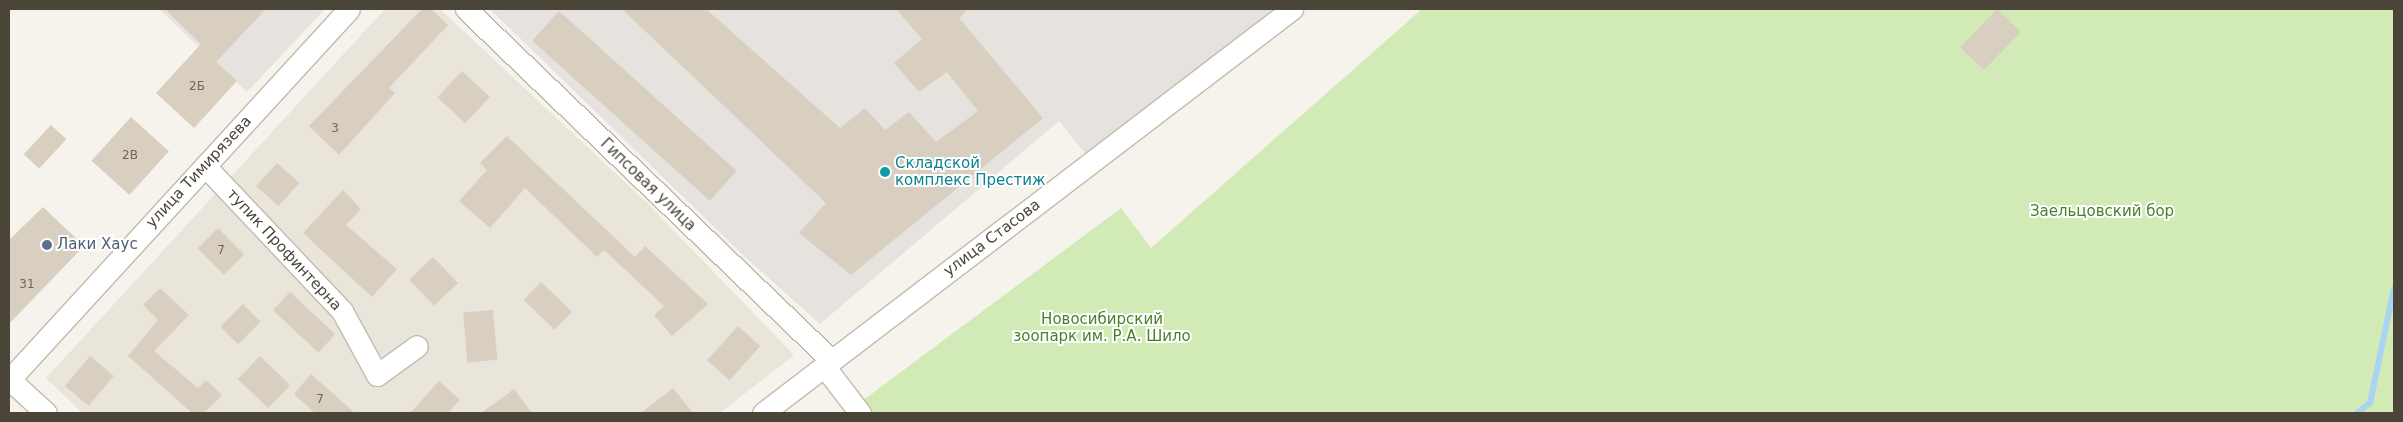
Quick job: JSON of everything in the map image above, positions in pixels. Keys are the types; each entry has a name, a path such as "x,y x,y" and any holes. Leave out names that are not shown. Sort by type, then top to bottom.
{"street":[{"name":"улица Тимирязева","path":"9,380 349,9"},
{"name":"Гипсовая улица","path":"466,9 827,363 860,413"},
{"name":"улица Стасова","path":"764,413 1292,9"},
{"name":"тупик Профинтерна","path":"205,166 342,311 377,374 417,346"},
{"path":"9,380 46,413"}],"shaded area":[{"path":"159,9 325,9 247,92"},
{"path":"385,9 440,9 646,202 794,355 720,413 82,413 46,378"},
{"path":"490,9 1275,9 1087,156 1059,121 820,324 744,256"}],"green space":[{"name":"Заельцовский бор","path":"1422,9 2394,9 2394,413 846,413 1121,208 1151,248"}],"building":[{"path":"165,9 266,9 216,62 237,81 194,128 156,93 201,44"},
{"path":"422,9 431,9 448,25 389,88 395,93 339,155 309,126"},
{"name":"Складской комплекс Престиж","path":"622,9 706,9 840,128 865,108 885,130 909,112 936,142 978,111 947,72 919,92 894,63 922,39 896,9 968,9 959,18 1043,118 851,275 799,233 826,203"},
{"path":"1997,9 2021,32 1984,70 1960,47"},
{"path":"559,11 737,171 710,201 532,41"},
{"path":"462,71 490,97 465,123 437,97"},
{"path":"131,117 169,151 129,195 92,161"},
{"path":"51,125 66,139 39,169 24,154"},
{"path":"507,136 635,257 645,246 708,304 672,336 654,315 664,306 604,250 597,257 525,188 490,228 459,201 487,170 480,163"},
{"path":"277,163 299,183 279,206 256,186"},
{"path":"343,190 361,209 346,225 397,269 372,297 303,233"},
{"path":"43,207 84,246 9,324 9,240"},
{"path":"218,228 244,254 224,275 197,249"},
{"path":"433,257 458,283 434,306 409,280"},
{"path":"541,282 572,312 555,330 524,300"},
{"path":"160,288 189,315 154,351 198,388 206,380 222,395 204,413 192,413 128,356 158,320 143,305"},
{"path":"290,292 335,334 318,353 273,310"},
{"path":"243,304 261,322 238,344 220,327"},
{"path":"493,310 497,360 467,362 463,313"},
{"path":"738,326 760,346 730,380 707,360"},
{"path":"90,356 114,376 89,406 65,386"},
{"path":"260,356 290,385 268,408 238,379"},
{"path":"311,374 355,413 315,413 294,394"},
{"path":"439,381 460,400 448,413 410,413"},
{"path":"673,388 693,413 641,413"},
{"path":"514,389 532,413 481,413"}],"waterway":[{"path":"2357,413 2370,403 2394,288"}],"place":[{"name":"Складской комплекс Престиж","path":"885,172"},
{"name":"Лаки Хаус","path":"47,245"}],"park label":[{"name":"Новосибирский зоопарк им. Р.А. Шило","path":"1102,328"}]}
